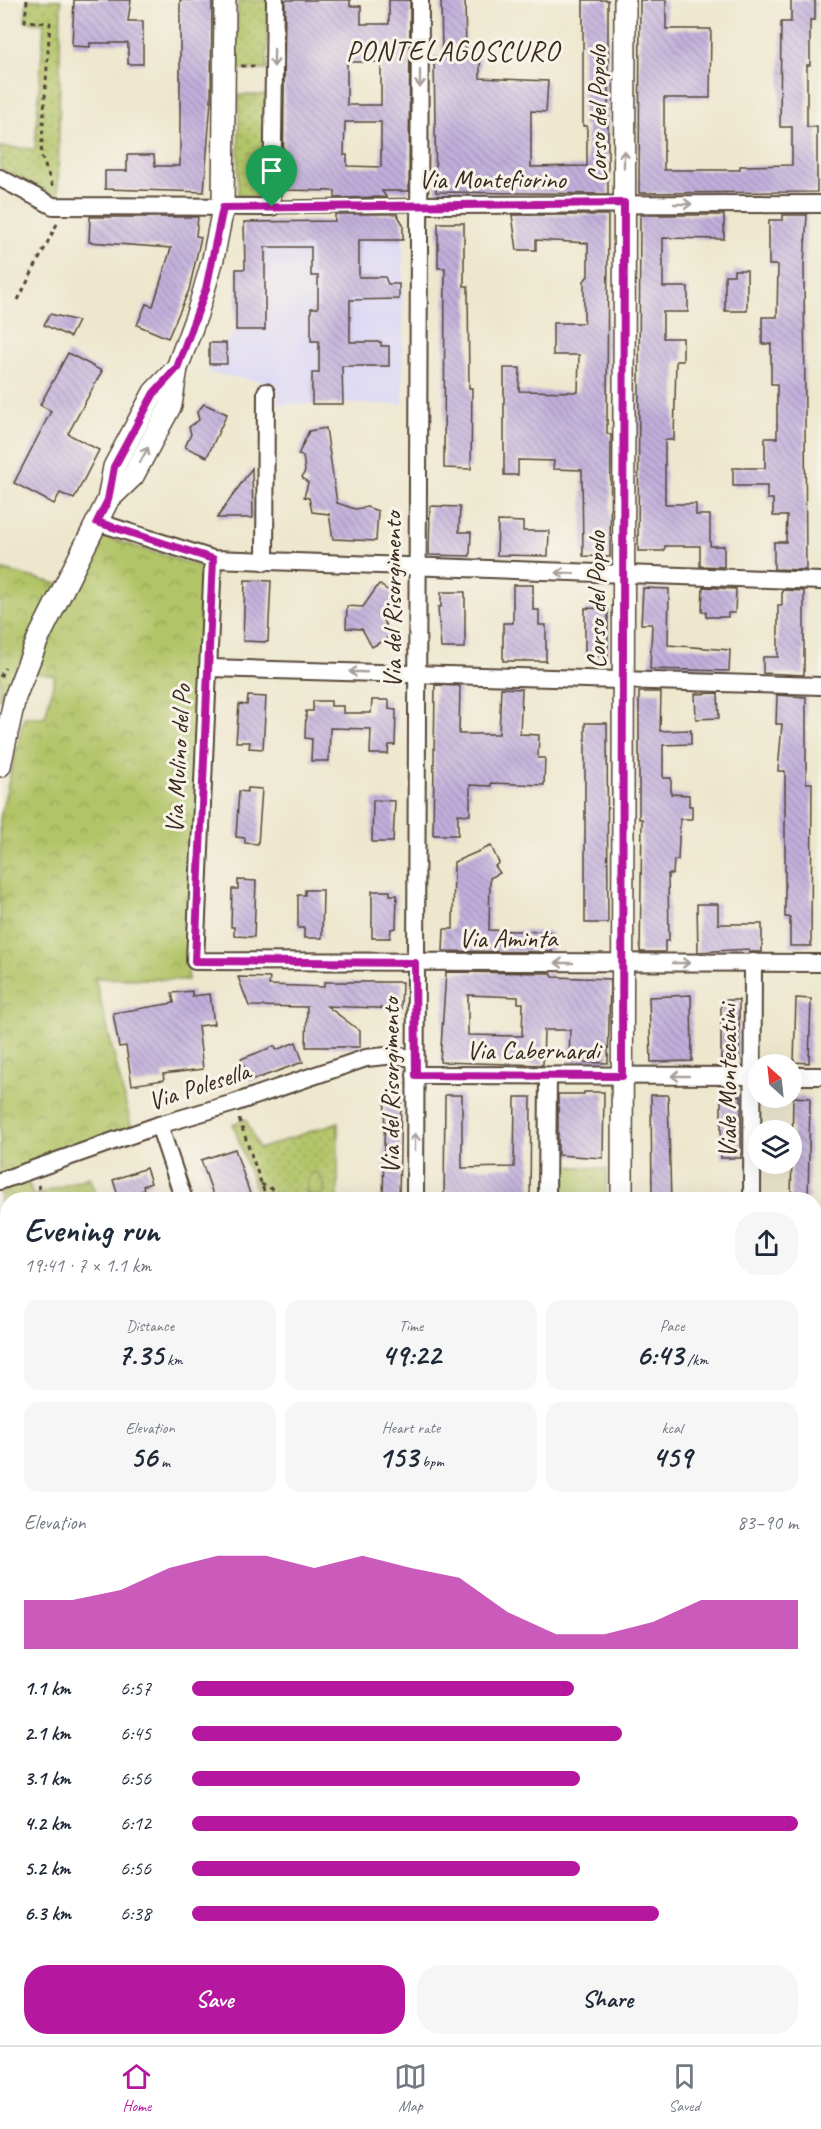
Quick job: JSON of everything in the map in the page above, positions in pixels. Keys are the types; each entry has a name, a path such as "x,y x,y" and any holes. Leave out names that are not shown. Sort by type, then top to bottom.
{"street":[{"path":"0,763 22,677 38,639 108,500 133,476 171,405 177,368 206,289 223,208 225,0"},
{"path":"272,207 275,0"},
{"name":"Via del Risorgimento","path":"415,1192 420,0"},
{"name":"Corso del Popolo","path":"622,1192 625,0"},
{"path":"0,178 57,206"},
{"name":"Via Montefiorino","path":"57,206 223,208 624,203 821,204"},
{"path":"264,562 266,392"},
{"path":"97,522 213,559 417,568 821,580"},
{"name":"Via Mulino del Po","path":"195,961 213,559"},
{"path":"208,668 821,686"},
{"name":"Via Aminta","path":"195,961 821,963"},
{"name":"Viale Montecatini","path":"753,962 755,1054"},
{"name":"Via Polesella","path":"0,1180 159,1125 234,1103 366,1058 396,1055 415,1067"},
{"name":"Via Cabernardi","path":"415,1067 548,1076 748,1076"},
{"path":"547,1192 548,1076"},
{"path":"802,1076 821,1076"},
{"name":"Viale Montecatini","path":"752,1192 755,1108"},
{"path":"159,1125 181,1192"}],"path":[{"path":"18,300 61,216 41,155 50,23 25,21 27,0"},
{"path":"224,66 274,67"},
{"path":"234,1103 264,1192"},
{"path":"261,1184 279,1192"}],"shaded area":[{"path":"335,215 398,215 403,224 403,404 277,404 277,384 209,373 209,343 226,343 236,330 236,269 259,268 259,247 244,247 244,222 321,221 335,230"}],"green space":[{"path":"27,0 61,0 58,197 0,168 0,147 35,149 44,23 25,21"},
{"path":"238,0 268,0 267,70 237,69"},
{"path":"239,95 266,95 265,197 238,197"},
{"path":"98,535 208,569 188,980 95,978 132,1129 0,1176 0,818 24,717 45,717 55,676 36,673 48,639"},
{"path":"0,569 62,585 0,700"},
{"path":"246,1119 259,1149 338,1122 338,1192 256,1192 233,1124"},
{"path":"554,1165 607,1169 606,1192 554,1192"},
{"path":"315,1172 318,1174 323,1182 324,1192 306,1192 309,1176"},
{"path":"89,1177 95,1192 45,1192"},
{"path":"28,1181 32,1192 0,1192 0,1190"}],"building":[{"path":"74,0 131,0 128,21 143,21 143,64 128,64 128,43 90,43 90,47 72,46"},
{"path":"180,0 212,0 211,100 204,192 105,189 105,171 127,171 127,155 154,155 155,166 180,166"},
{"path":"285,0 350,0 350,6 361,6 361,24 389,24 389,0 410,0 409,191 382,191 386,197 335,198 335,191 283,190","holes":["347,62 381,62 381,105 347,105","345,122 381,122 381,167 347,166 347,155 344,155"]},
{"path":"441,0 465,0 466,57 480,57 480,78 548,81 546,112 531,111 531,167 587,166 587,126 583,126 583,0 608,0 608,194 436,192 434,57 442,57"},
{"path":"640,0 666,0 666,29 711,29 710,98 664,98 664,170 740,170 740,166 792,165 792,127 780,127 781,22 791,22 791,0 815,0 815,20 810,20 810,65 807,65 807,127 817,127 817,192 639,193"},
{"path":"335,214 397,214 403,224 403,240 359,240 359,277 385,277 388,284 399,284 399,299 350,300 350,342 381,342 381,346 389,346 389,366 342,366 343,404 312,404 312,373 319,373 319,341 311,341 311,308 318,308 318,276 311,276 311,247 265,247 265,330 236,330 236,269 245,269 244,222 335,221"},
{"path":"512,215 608,215 607,434 611,435 610,557 583,556 582,470 553,469 554,461 518,460 518,475 504,475 504,368 520,368 519,391 578,392 579,355 553,355 553,323 584,323 584,281 588,276 588,243 536,240 536,250 517,250"},
{"path":"640,215 724,215 724,239 663,238 663,287 688,287 688,312 663,312 663,338 683,338 683,361 676,361 674,440 665,440 665,504 696,504 696,515 710,515 710,546 724,546 724,567 700,566 700,546 665,546 664,551 638,551"},
{"path":"783,215 807,215 804,265 806,570 774,569 774,542 786,542 787,516 773,516 773,499 767,499 767,486 733,486 733,468 765,468 765,438 777,438 777,384 771,384 771,344 762,344 762,317 777,317 778,265 769,265 769,220 783,220"},
{"path":"90,217 198,217 196,236 201,237 189,290 168,338 137,325 146,304 153,306 171,248 89,242"},
{"path":"438,223 464,223 464,286 468,286 469,388 472,388 471,469 444,468 445,268 438,268"},
{"path":"734,270 747,270 747,311 725,311 725,275 734,275"},
{"path":"50,314 78,321 70,337 44,325"},
{"path":"209,343 226,343 227,364 209,364"},
{"path":"68,353 102,371 68,434 99,450 74,499 60,493 54,504 14,483 51,411 40,405"},
{"path":"204,404 227,414 207,457 185,447 191,434 189,427 199,420 197,412"},
{"path":"326,428 337,503 355,509 367,507 378,511 376,541 333,539 329,514 312,512 309,498 304,497 308,483 302,477 305,471 303,456 298,455 309,431"},
{"path":"252,468 253,518 217,518"},
{"path":"430,506 460,507 459,532 471,532 470,556 429,555"},
{"path":"498,521 523,522 523,531 549,531 548,556 497,555"},
{"path":"245,580 271,581 268,642 243,641"},
{"path":"379,584 397,597 382,618 391,636 372,647 362,629 346,628 347,606 363,607"},
{"path":"513,585 533,585 533,610 539,610 539,625 546,625 546,661 503,661 503,623 513,623"},
{"path":"703,587 736,589 735,613 728,613 728,617 706,617 706,612 702,612"},
{"path":"643,588 669,589 668,645 730,650 729,671 650,669 652,624 641,624"},
{"path":"782,590 804,591 804,675 763,673 763,657 778,657 778,605 782,605"},
{"path":"441,592 465,592 465,648 441,648 438,607 441,607"},
{"path":"585,608 608,609 608,656 585,656"},
{"path":"435,685 460,686 459,734 499,734 501,688 522,689 520,734 539,735 538,758 545,758 544,785 491,783 491,786 470,785 470,815 458,814 458,835 433,835"},
{"path":"639,692 661,692 660,731 691,730 691,744 663,745 663,778 671,778 671,794 689,795 689,806 692,806 692,819 680,819 678,860 674,860 673,874 668,874 669,941 665,941 665,952 640,952 642,819 639,819"},
{"path":"718,693 719,718 696,719 695,694"},
{"path":"777,695 806,697 806,783 812,783 811,946 790,946 790,917 785,917 785,771 778,771 782,724 776,724"},
{"path":"248,696 266,697 263,749 249,748 250,742 236,742 239,704 247,705"},
{"path":"372,700 389,700 389,709 396,710 395,745 389,745 388,754 370,754 371,729 330,728 329,761 311,761 312,739 305,738 306,711 313,711 313,701 331,701 331,706 343,706 343,713 371,713"},
{"path":"585,723 607,723 608,923 585,923"},
{"path":"248,788 262,789 258,844 245,843 245,838 236,837 239,791 247,792"},
{"path":"373,800 395,801 393,842 372,842"},
{"path":"491,846 499,863 495,866 500,873 490,878 489,930 552,932 552,952 443,951 444,929 453,929 454,862"},
{"path":"238,880 256,881 254,937 234,936 234,927 231,927 232,889 238,889"},
{"path":"305,890 323,890 322,938 304,938 304,928 298,928 298,895 305,895"},
{"path":"372,891 390,891 390,895 397,895 396,928 391,929 390,938 372,938"},
{"path":"697,904 718,904 718,924 762,924 762,952 749,952 749,949 698,952"},
{"path":"446,972 551,973 553,977 610,979 608,1063 569,1062 570,1030 544,1030 543,1065 440,1062","holes":["468,995 518,997 518,1003 523,1003 522,1036 468,1035"]},
{"path":"238,977 270,978 269,985 324,987 324,982 402,982 401,1009 327,1006 360,1031 360,1047 306,1047 307,1007 249,1006"},
{"path":"192,991 192,996 210,994 214,1024 198,1026 203,1069 163,1074 164,1080 132,1085 126,1046 119,1047 113,1013 174,1003 172,993"},
{"path":"691,995 692,1061 651,1062 649,997"},
{"path":"796,998 811,999 809,1063 802,1063 802,1054 794,1054"},
{"path":"721,1000 739,1000 739,1059 721,1059"},
{"path":"296,1042 303,1062 250,1081 241,1059 275,1046 276,1050"},
{"path":"584,1092 604,1092 603,1158 558,1155 558,1094 584,1094"},
{"path":"385,1095 401,1095 399,1192 383,1192"},
{"path":"445,1095 462,1095 462,1168 514,1167 515,1097 531,1097 530,1192 444,1192"},
{"path":"651,1095 668,1095 671,1192 652,1192"},
{"path":"721,1096 741,1096 741,1158 721,1158"},
{"path":"802,1098 810,1098 808,1192 791,1192 792,1174 802,1174 802,1120 793,1120 793,1108 802,1108"},
{"path":"235,1149 249,1192 212,1192 201,1160"},
{"path":"146,1168 151,1183 143,1186 144,1190 138,1192 117,1192 113,1180"}],"district":[{"name":"PONTELAGOSCURO","path":"453,50"}],"route":[{"path":"624,203 622,1076 416,1075 415,963 195,961 213,559 97,522 108,500 114,467 154,393 177,368 206,289 223,208 272,207 624,203"}]}
